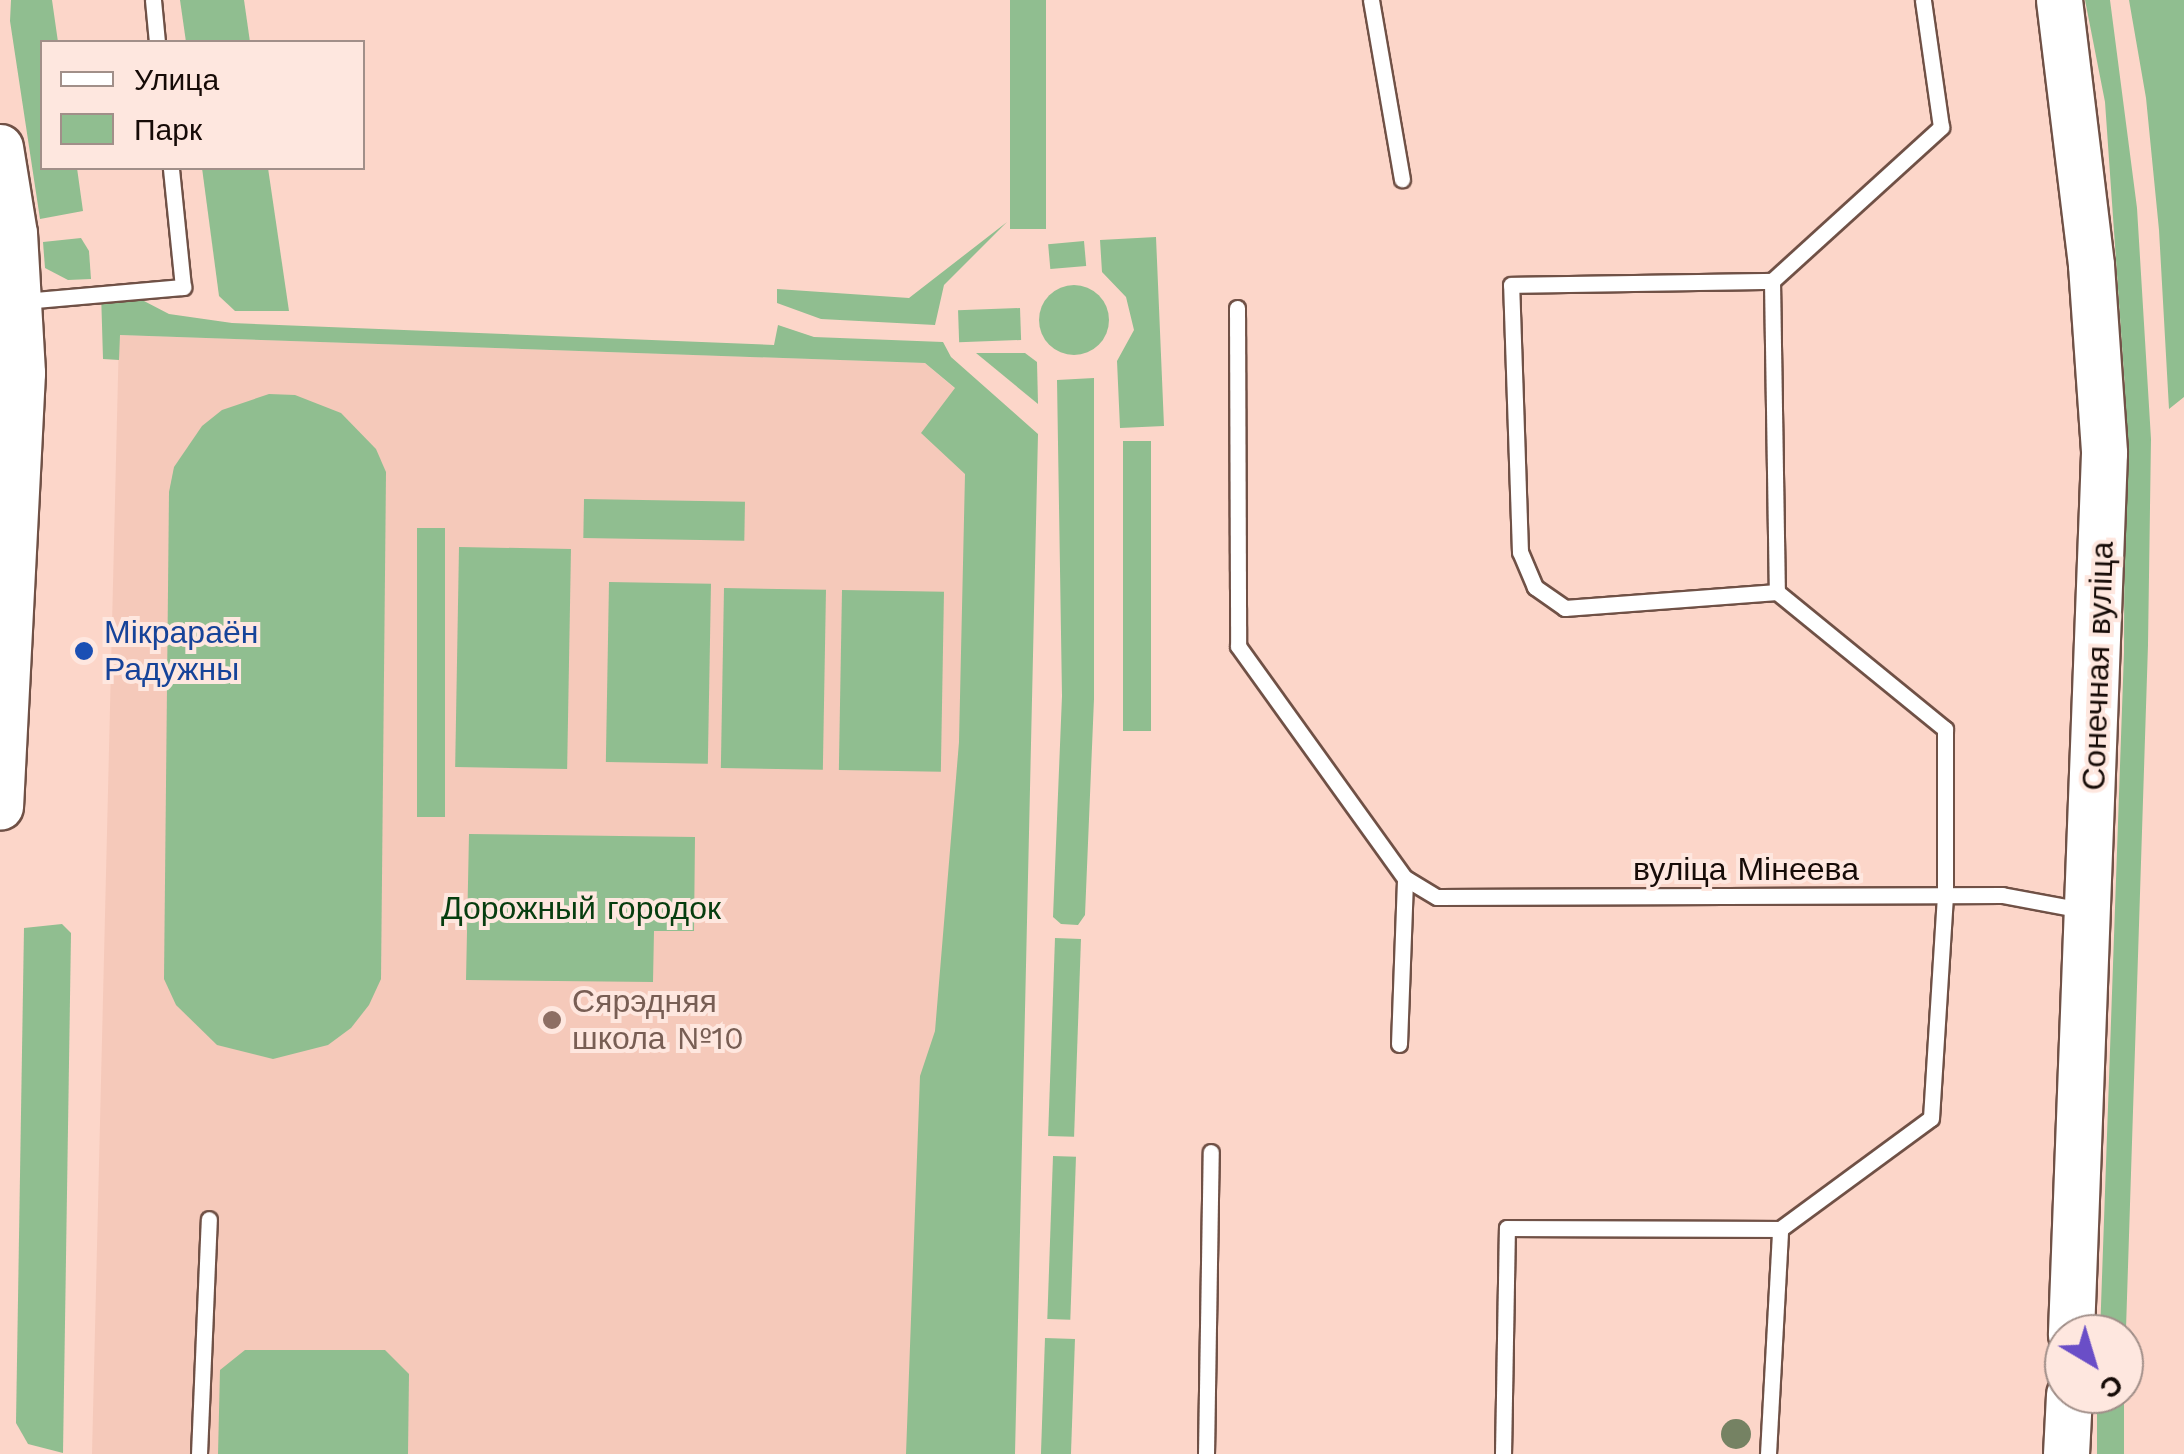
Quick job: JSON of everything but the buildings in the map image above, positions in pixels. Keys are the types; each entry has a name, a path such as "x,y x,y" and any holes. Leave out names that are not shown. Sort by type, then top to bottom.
{"street":[{"name":"Сонечная вуліца","path":"2059,0 2091,265 2104,453 2073,1314"},
{"path":"0,147 14,233 22,374 0,806"},
{"path":"2066,1454 2068,1414"}],"lane":[{"path":"153,0 158,40"},
{"path":"1371,0 1402,178"},
{"path":"1503,1454 1507,1228 1780,1229 1931,1118 1945,896 1945,729 1777,592 1565,608 1535,588 1520,552 1510,285 1772,281 1942,127 1923,0"},
{"path":"18,301 183,287 171,170"},
{"path":"1772,281 1777,592"},
{"path":"1237,308 1238,646 1405,878 1399,1044"},
{"name":"вуліца Мінеева","path":"1405,878 1436,897 2002,896 2090,912"},
{"path":"1206,1454 1211,1152"},
{"path":"200,1454 210,1219"},
{"path":"1768,1454 1780,1229"}],"shaded area":[{"name":"Сярэдняя школа №10","path":"119,335 925,363 1013,438 988,1454 92,1454"}],"green space":[{"path":"11,0 52,0 58,40 40,40 40,170 77,170 83,211 40,219 10,21"},
{"path":"180,0 244,0 250,40 186,40"},
{"path":"1010,0 1046,0 1046,229 1010,229"},
{"path":"2085,0 2110,0 2137,208 2151,439 2126,1314 2101,1314 2124,652 2125,389 2105,102"},
{"path":"2129,0 2184,0 2184,397 2169,409 2159,230 2146,98"},
{"path":"202,170 268,170 289,311 235,311 219,296"},
{"path":"1007,222 944,285 935,325 821,319 777,303 777,289 909,298"},
{"path":"1156,237 1164,426 1120,428 1117,361 1134,330 1126,297 1102,272 1100,240"},
{"path":"81,238 89,251 91,279 68,280 45,268 43,242"},
{"path":"1084,241 1086,266 1050,269 1048,244"},
{"path":"1074,285 1088,287 1099,295 1107,306 1107,334 1099,345 1088,353 1074,355 1060,353 1049,345 1041,334 1039,320 1041,306 1049,295 1060,287"},
{"path":"119,288 169,314 232,323 774,345 778,325 814,337 943,342 951,357 1038,434 1015,1454 906,1454 920,1076 935,1031 959,742 965,474 921,433 955,388 925,363 120,335 119,360 103,359 101,292"},
{"path":"1020,308 1021,340 959,342 958,310"},
{"path":"976,353 1025,353 1037,362 1038,404"},
{"path":"1094,378 1094,699 1085,915 1078,925 1061,924 1053,917 1062,696 1057,380"},
{"path":"269,394 295,395 341,413 376,449 386,472 381,979 369,1005 351,1028 328,1045 273,1059 217,1045 176,1005 164,979 169,492 174,467 202,426 222,410"},
{"path":"1123,441 1151,441 1151,731 1123,731"},
{"path":"584,499 745,502 744,541 583,538"},
{"path":"417,528 445,528 445,817 417,817"},
{"path":"459,547 571,549 567,769 455,767"},
{"path":"609,582 711,584 708,764 606,762"},
{"path":"724,588 826,590 823,770 721,768"},
{"path":"842,590 944,592 941,772 839,770"},
{"name":"Дорожный городок","path":"469,834 695,837 694,931 654,931 653,982 466,980"},
{"path":"62,924 71,933 63,1453 28,1444 16,1423 24,928"},
{"path":"1055,938 1081,939 1074,1137 1048,1136"},
{"path":"1053,1156 1076,1157 1070,1320 1047,1319"},
{"path":"1045,1338 1075,1339 1071,1454 1041,1454"},
{"path":"245,1350 385,1350 409,1374 408,1454 218,1454 220,1370"},
{"path":"2097,1414 2124,1414 2124,1454 2097,1454"}],"place":[{"name":"Мікрараён Радужны","path":"84,651"},
{"name":"Сярэдняя школа №10","path":"552,1020"}]}
